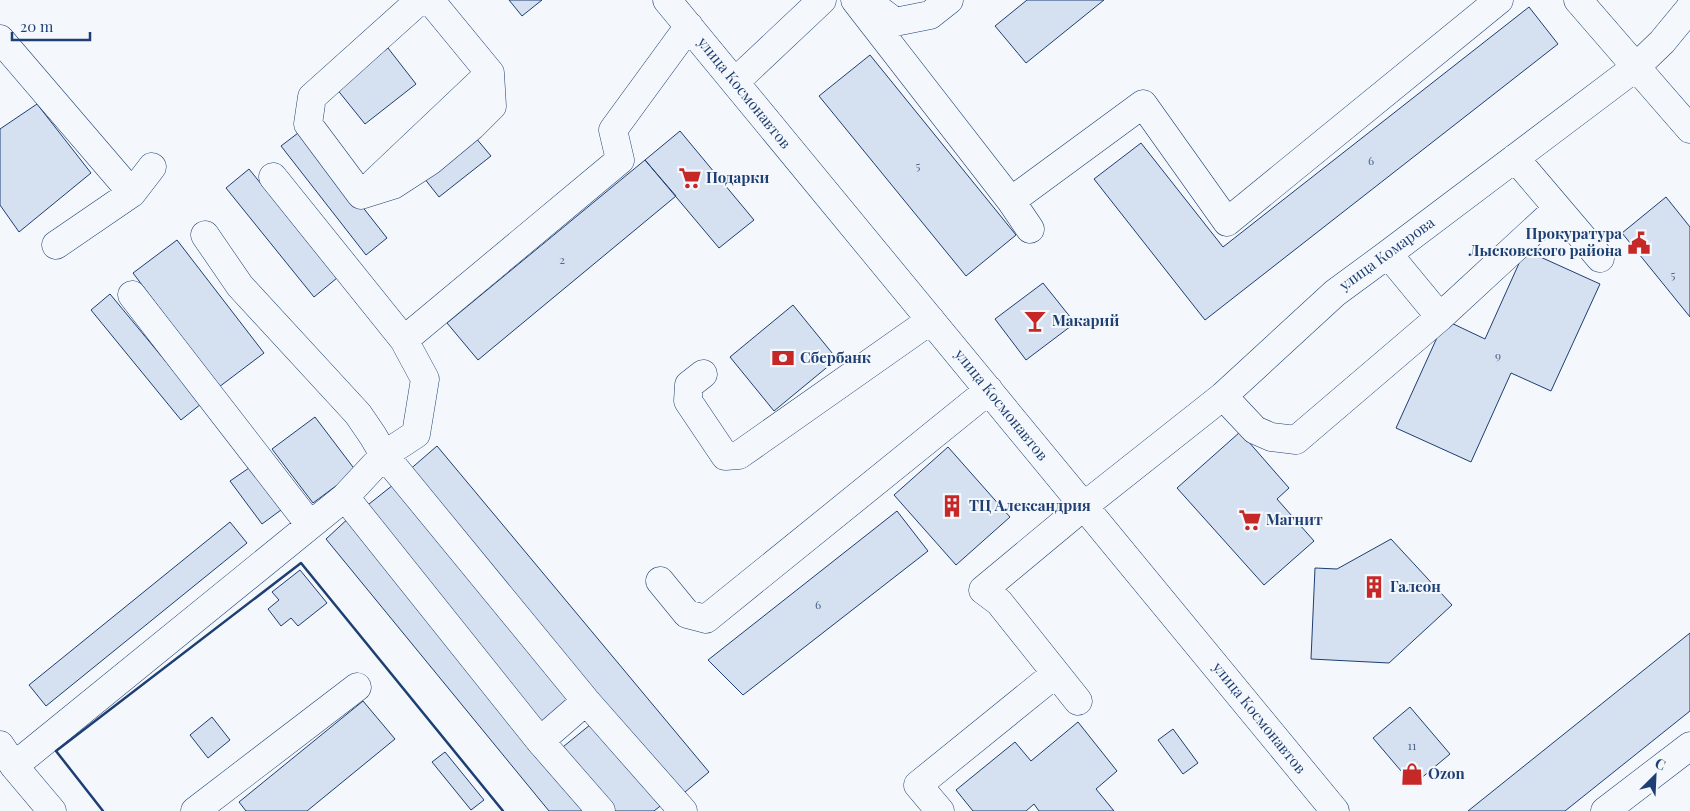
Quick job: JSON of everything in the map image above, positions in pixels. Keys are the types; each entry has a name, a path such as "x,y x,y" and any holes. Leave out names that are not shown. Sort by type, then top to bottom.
{"street":[{"path":"420,0 312,97 308,124 361,195 393,185 430,161 472,126 492,106 490,73 430,0"},
{"name":"улица Космонавтов","path":"668,0 1335,811"},
{"path":"735,82 822,0"},
{"path":"855,0 1011,201 1030,230"},
{"path":"866,0 895,22 930,15 949,0"},
{"path":"1011,201 1143,104 1227,222 1499,0"},
{"path":"1578,0 1690,129"},
{"name":"улица Комарова","path":"1055,674 999,602 983,590 1084,506 1223,396 1335,292 1636,67 1662,42 1690,8"},
{"path":"404,340 620,160 613,130 689,26"},
{"path":"0,39 132,193"},
{"path":"1516,158 1600,258"},
{"path":"56,246 132,193 152,167"},
{"path":"52,811 5,755 310,525 345,497 384,455 416,434 425,379 404,340 273,176"},
{"path":"1223,396 1255,430 1270,436 1296,440 1440,317 1557,209"},
{"path":"205,235 240,286 358,414 384,455 586,701 684,811"},
{"path":"1388,254 1440,317"},
{"path":"132,295 310,525"},
{"path":"704,374 689,385 688,401 725,456 739,455 931,320"},
{"path":"660,581 687,614 706,619 989,390"},
{"path":"345,497 540,741 601,811"},
{"path":"940,811 918,785 1055,674 1078,701"},
{"path":"195,811 357,687"},
{"path":"540,741 586,701"},
{"path":"1605,811 1690,746"}],"building":[{"path":"509,0 542,0 522,16"},
{"path":"1027,0 1104,0 1026,63 995,26"},
{"path":"1529,7 1558,44 1205,320 1094,179 1141,143 1223,247"},
{"path":"388,48 416,84 365,124 336,88"},
{"path":"870,55 1016,235 966,276 819,96"},
{"path":"37,104 91,173 19,232 0,205 0,129"},
{"path":"302,130 387,238 366,255 281,146"},
{"name":"Подарки","path":"680,131 754,220 719,248 645,160"},
{"path":"475,137 491,156 439,197 424,178"},
{"path":"645,160 676,196 478,360 447,323"},
{"path":"249,169 337,278 314,297 226,188"},
{"path":"1666,197 1690,227 1690,317 1622,233"},
{"path":"177,240 264,353 219,387 133,273"},
{"path":"1525,250 1600,284 1551,391 1511,373 1471,462 1396,428 1445,320 1485,339"},
{"name":"Макарий","path":"1043,283 1075,323 1026,360 995,319"},
{"path":"110,294 201,404 181,420 91,310"},
{"name":"Сбербанк","path":"793,305 837,359 774,411 730,357"},
{"path":"315,417 356,471 313,503 272,449"},
{"name":"Магнит","path":"1240,432 1289,488 1277,499 1314,541 1264,585 1177,488"},
{"path":"437,446 709,772 679,797 407,472"},
{"name":"ТЦ Александрия","path":"948,447 1010,517 956,565 894,495"},
{"path":"249,468 281,510 262,524 230,481"},
{"path":"398,481 575,697 541,725 364,508"},
{"path":"897,511 928,551 743,695 708,660"},
{"path":"352,515 591,811 549,811 326,539"},
{"path":"230,522 247,543 46,706 29,685"},
{"name":"Галеон","path":"1391,539 1452,605 1389,663 1311,659 1315,568 1337,569"},
{"path":"300,570 327,603 298,626 291,618 281,626 268,609 279,600 272,592"},
{"path":"1690,633 1690,711 1565,811 1468,811"},
{"path":"363,701 395,739 307,811 246,811 239,802"},
{"path":"1410,707 1450,754 1413,785 1373,738"},
{"path":"212,717 230,740 208,758 190,735"},
{"path":"596,720 664,803 654,811 609,811 558,751"},
{"path":"1078,722 1117,771 1096,789 1114,811 1039,811 1034,804 1026,811 973,811 956,790 1015,742 1031,761"},
{"path":"1173,729 1198,763 1183,774 1158,740"},
{"path":"445,752 484,800 471,810 432,762"}],"wall":[{"path":"103,811 56,751 301,563 503,811"}],"place":[{"name":"Подарки","path":"690,178"},
{"name":"Прокуратура Лысковского района","path":"1639,243"},
{"name":"Макарий","path":"1035,321"},
{"name":"Сбербанк","path":"783,358"},
{"name":"ТЦ Александрия","path":"952,506"},
{"name":"Магнит","path":"1250,520"},
{"name":"Галеон","path":"1374,587"},
{"name":"Ozon","path":"1412,774"}]}
